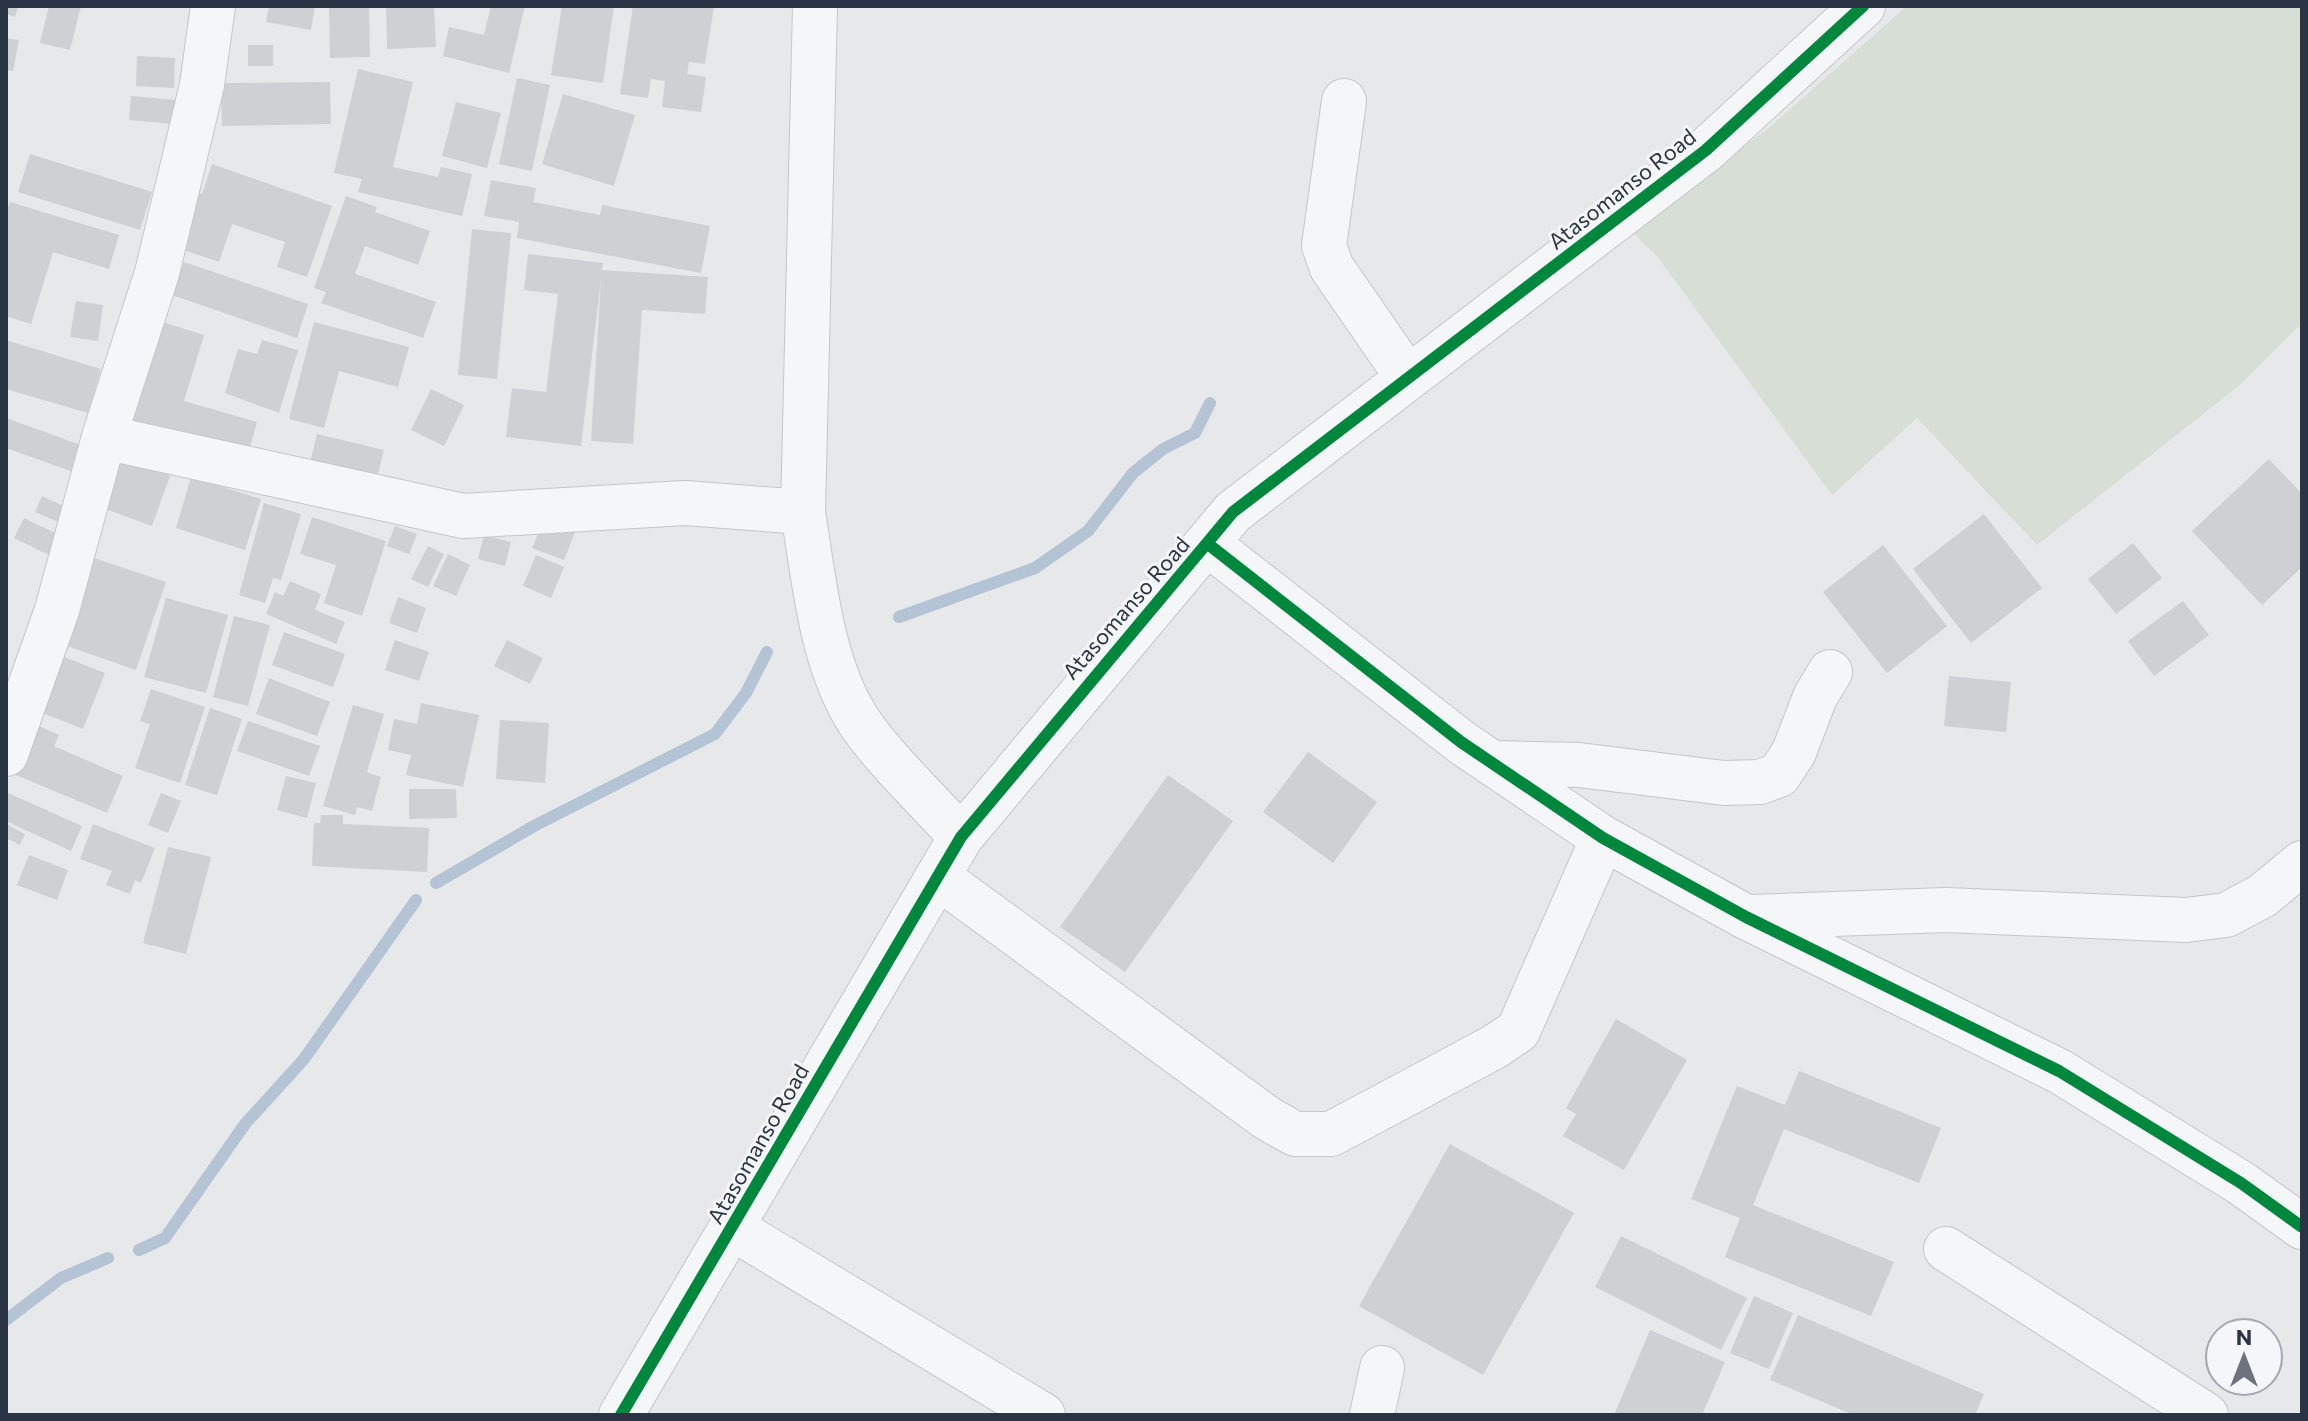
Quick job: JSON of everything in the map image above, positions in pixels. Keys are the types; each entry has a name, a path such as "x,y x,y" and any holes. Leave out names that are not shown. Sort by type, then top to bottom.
{"street":[{"path":"6,754 57,610 104,437 157,273 202,85 213,6"},
{"path":"815,6 803,512 828,654 859,723 961,837"},
{"name":"Atasomanso Road","path":"621,1415 961,837 1078,693 1233,512 1706,150 1863,6"},
{"path":"1344,101 1324,246 1332,268 1408,378"},
{"path":"104,437 463,516 685,503 803,512"},
{"path":"1208,544 1493,763 1603,838 1746,917 2059,1071 2241,1183 2302,1227"},
{"path":"1493,763 1579,765 1724,783 1760,782 1779,775 1794,752 1815,697 1830,672"},
{"path":"938,877 1267,1118 1295,1134 1331,1134 1518,1031 1603,838"},
{"path":"1746,917 1946,910 2186,920 2226,915 2262,896 2302,863"},
{"path":"732,1228 1043,1415"},
{"path":"1946,1249 2206,1415"},
{"path":"1372,1415 1382,1368"}],"shaded area":[{"path":"1907,6 2302,6 2302,323 2241,384 2037,545 1917,418 1832,495 1657,256 1628,228 1764,132"}],"building":[{"path":"6,6 18,6 15,17 6,14"},
{"path":"49,6 81,6 70,50 40,43"},
{"path":"269,6 315,6 311,30 266,22"},
{"path":"329,6 369,6 370,57 330,58"},
{"path":"386,6 434,6 436,47 387,49"},
{"path":"491,6 525,6 509,73 443,56 449,27 484,35"},
{"path":"562,6 614,6 603,83 551,75"},
{"path":"633,6 714,6 705,64 689,62 687,74 706,77 701,112 662,107 665,81 651,79 648,98 620,94"},
{"path":"6,38 19,40 13,71 6,70"},
{"path":"248,45 273,45 273,66 248,66"},
{"path":"137,56 175,58 174,88 136,86"},
{"path":"358,69 413,82 393,167 438,177 441,167 472,174 462,216 358,192 362,179 334,173"},
{"path":"517,78 550,85 532,171 499,164"},
{"path":"330,82 331,124 222,126 221,83"},
{"path":"563,94 635,115 614,186 542,164"},
{"path":"131,96 176,100 174,124 129,120"},
{"path":"456,102 501,113 487,168 442,156"},
{"path":"30,154 152,192 140,230 18,192"},
{"path":"212,164 332,206 307,277 277,267 285,242 232,224 219,262 175,247 195,191 202,194"},
{"path":"491,180 536,188 533,202 600,215 602,205 710,226 701,273 517,238 519,222 484,216"},
{"path":"346,196 377,207 375,212 430,231 418,265 365,246 355,274 436,302 423,338 321,303 326,292 314,288"},
{"path":"10,202 119,235 109,269 53,252 31,324 6,316 6,214"},
{"path":"472,229 511,233 497,379 458,375"},
{"path":"528,254 603,263 602,270 708,277 705,314 642,310 633,444 591,441 601,280 581,446 506,437 512,388 546,392 558,294 524,290"},
{"path":"184,262 308,304 297,338 172,295"},
{"path":"76,301 103,305 98,341 70,337"},
{"path":"162,322 204,335 184,401 257,422 247,458 132,424"},
{"path":"314,322 409,347 398,387 339,371 324,428 289,419"},
{"path":"6,340 101,369 88,413 6,389"},
{"path":"262,340 298,350 279,413 225,393 238,349 257,354"},
{"path":"431,389 464,405 444,446 411,430"},
{"path":"6,418 89,448 79,474 6,448"},
{"path":"317,434 384,450 376,482 309,467"},
{"path":"119,456 170,476 152,526 100,507"},
{"path":"2269,459 2302,494 2302,567 2262,605 2192,531"},
{"path":"191,477 261,499 245,550 176,528"},
{"path":"42,496 70,509 63,524 35,512"},
{"path":"264,503 301,514 281,580 273,578 265,603 239,595"},
{"path":"1984,514 2042,588 1971,643 1913,569"},
{"path":"312,517 386,541 362,616 324,603 336,565 300,554"},
{"path":"24,518 59,535 49,555 14,538"},
{"path":"544,520 575,532 564,560 532,548"},
{"path":"395,526 417,534 409,554 387,546"},
{"path":"484,535 511,542 505,566 478,559"},
{"path":"2133,543 2162,578 2116,614 2088,579"},
{"path":"1883,545 1947,626 1887,673 1823,592"},
{"path":"428,546 444,554 428,587 411,579"},
{"path":"448,554 470,565 456,596 433,586"},
{"path":"536,555 564,567 551,598 523,586"},
{"path":"91,557 166,582 136,670 61,644"},
{"path":"290,581 321,594 315,610 345,622 336,644 266,614 275,592 283,596"},
{"path":"398,597 426,608 417,633 389,623"},
{"path":"166,598 228,615 206,693 144,677"},
{"path":"2183,601 2209,635 2154,676 2128,641"},
{"path":"234,616 270,625 248,706 213,697"},
{"path":"284,632 345,654 333,687 272,665"},
{"path":"395,640 429,652 419,681 385,670"},
{"path":"507,640 543,658 530,684 494,666"},
{"path":"57,654 105,673 83,729 35,710"},
{"path":"1949,676 2011,682 2006,732 1944,726"},
{"path":"269,678 330,702 317,736 256,714"},
{"path":"151,689 205,707 180,783 135,768 150,724 140,721"},
{"path":"421,703 479,715 463,787 406,775 411,755 388,750 394,719 417,724"},
{"path":"353,705 384,714 367,772 381,777 372,811 357,807 355,815 323,806"},
{"path":"210,708 242,719 217,795 185,785"},
{"path":"500,720 549,723 545,783 496,779"},
{"path":"248,721 320,746 309,776 237,751"},
{"path":"33,723 59,735 54,746 123,776 107,813 11,773"},
{"path":"1308,752 1377,802 1333,863 1263,812"},
{"path":"1168,775 1233,821 1125,972 1060,927"},
{"path":"286,776 316,783 307,818 277,810"},
{"path":"409,789 456,789 457,818 409,819"},
{"path":"8,793 82,826 71,851 6,821"},
{"path":"161,793 181,801 168,833 148,825"},
{"path":"321,815 343,815 343,824 429,828 427,872 312,866 314,823 320,823"},
{"path":"6,824 25,834 20,845 6,838"},
{"path":"93,824 155,848 141,883 135,880 130,894 106,885 112,871 80,859"},
{"path":"168,847 211,857 186,954 143,943"},
{"path":"29,855 68,870 57,900 17,885"},
{"path":"1616,1019 1687,1060 1624,1170 1563,1136 1576,1114 1566,1108"},
{"path":"1799,1071 1941,1128 1919,1183 1784,1129 1753,1205 1894,1262 1871,1316 1725,1257 1740,1218 1691,1199 1737,1086 1785,1105"},
{"path":"1450,1144 1574,1213 1483,1375 1359,1306"},
{"path":"1621,1236 1747,1298 1721,1350 1595,1287"},
{"path":"1754,1296 1793,1313 1769,1369 1730,1353"},
{"path":"1798,1315 1984,1394 1975,1415 1854,1415 1770,1380"},
{"path":"1650,1330 1725,1362 1702,1415 1614,1415"}],"waterway":[{"path":"899,617 1035,568 1088,531 1133,473 1163,449 1195,433 1210,403"},
{"path":"436,883 534,826 715,734 746,693 767,652"},
{"path":"139,1250 165,1238 245,1124 304,1059 416,900"},
{"path":"6,1320 61,1278 108,1258"}],"cycle path":[{"path":"621,1415 961,837 1233,512 1706,150 1863,6"},
{"path":"1208,544 1461,742 1603,838 1746,917 2059,1071 2241,1183 2302,1227"}]}
